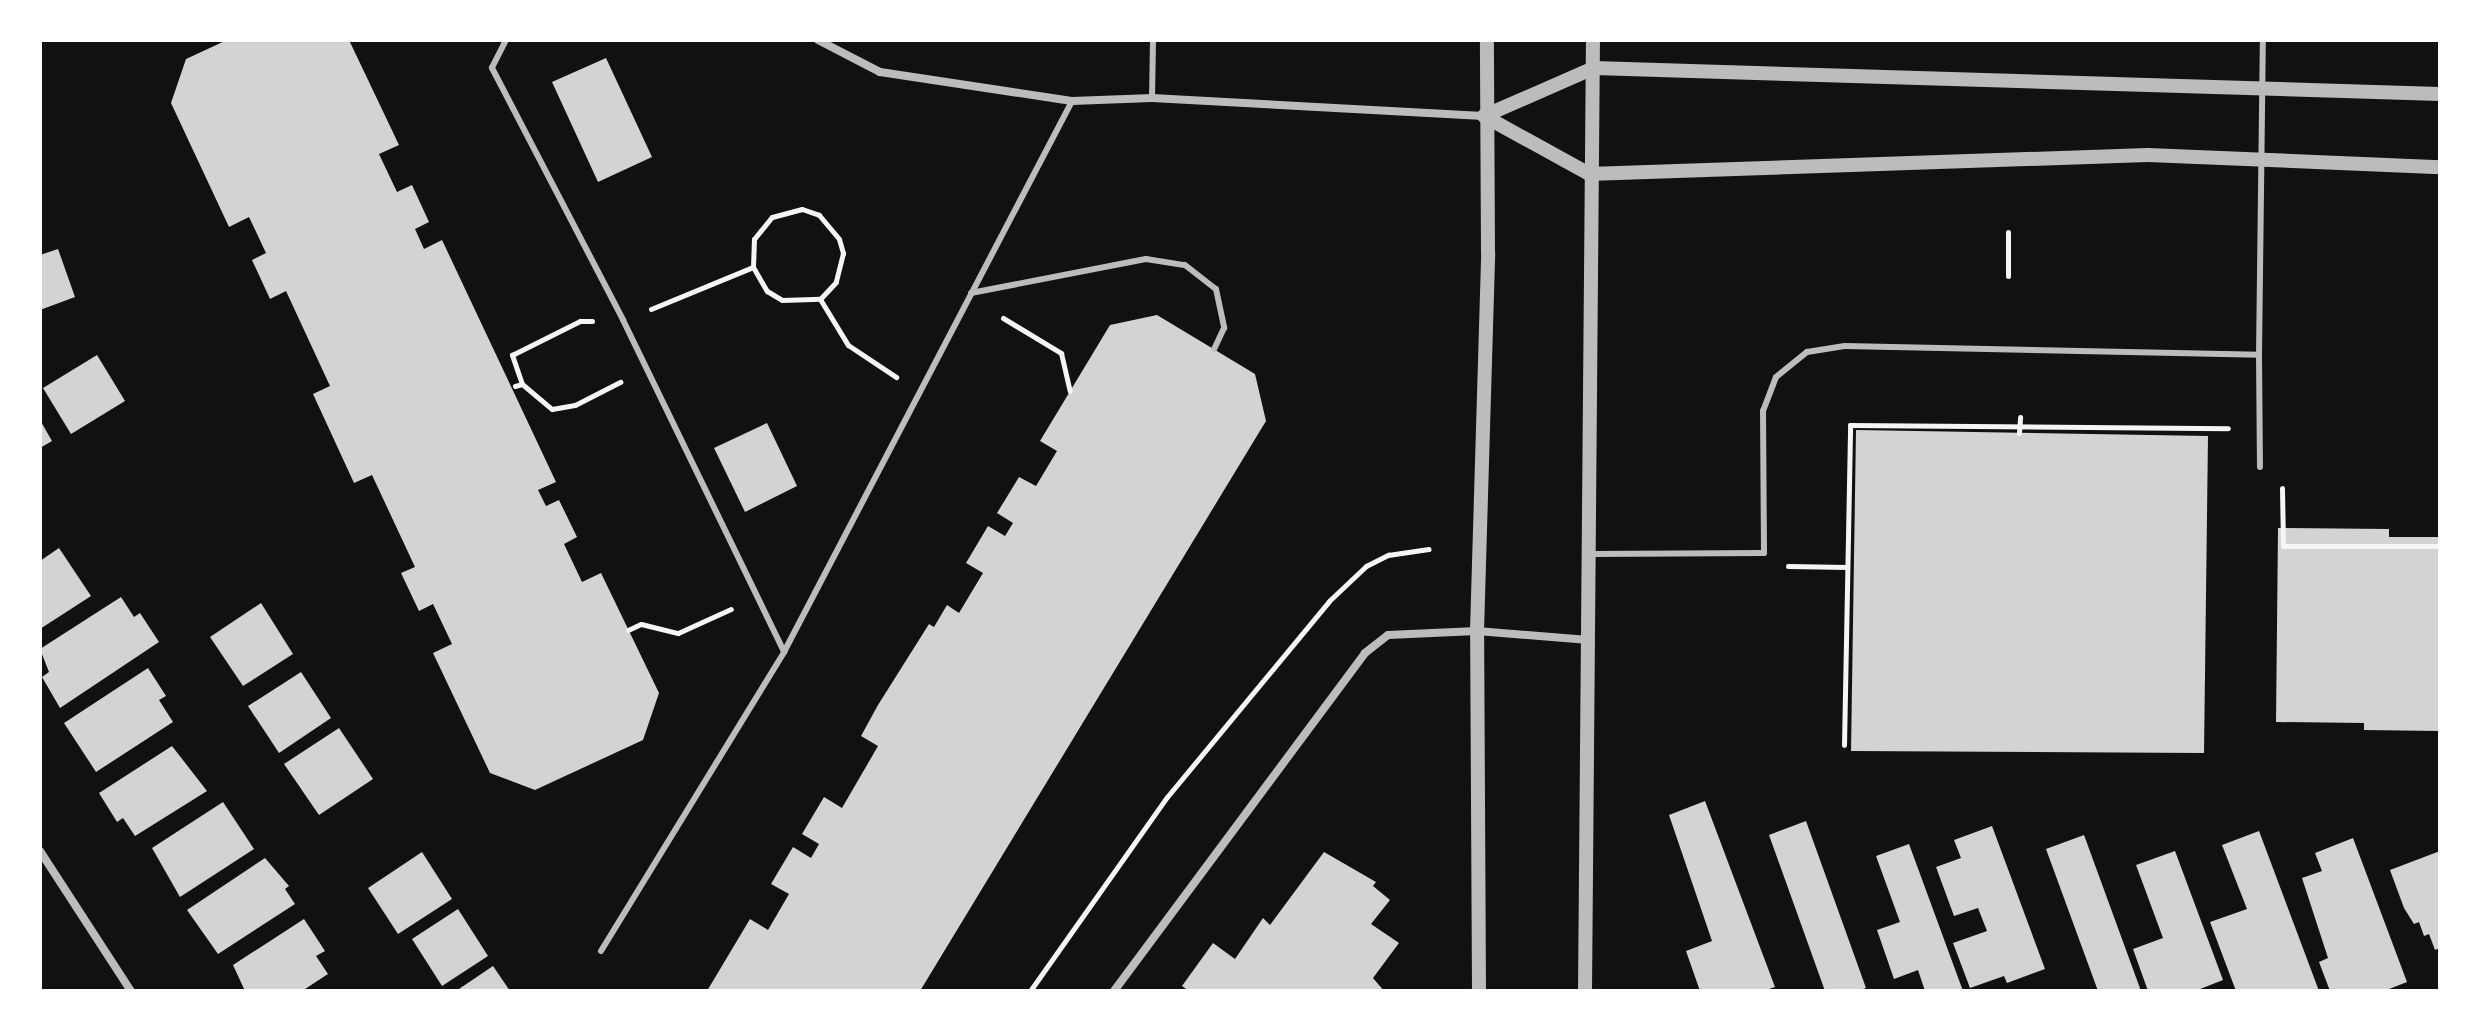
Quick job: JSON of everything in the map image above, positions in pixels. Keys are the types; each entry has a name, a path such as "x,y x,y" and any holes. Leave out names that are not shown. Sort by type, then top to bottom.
{"street":[{"path":"818,40 880,72 1072,101 1152,98 1484,116 1589,174 2148,155 2440,167"},
{"path":"1479,991 1477,631 1488,252 1484,116 1487,40"},
{"path":"1585,991 1592,554 1589,174 1593,40"},
{"path":"1484,116 1594,68 2440,94"},
{"path":"1114,991 1365,653 1388,635 1477,631 1591,641"},
{"path":"40,851 131,991"}],"lane":[{"path":"506,40 492,68 623,320 784,652"},
{"path":"1152,98 1153,40"},
{"path":"2260,467 2258,158 2263,40"},
{"path":"601,951 784,652 1072,101"},
{"path":"970,296 1146,259 1185,265 1216,289 1224,328 1214,349"},
{"path":"1592,554 1764,553 1763,411 1776,377 1807,352 1845,346 2259,355"}],"path":[{"path":"802,209 819,215 839,239 843,253 836,282 820,299 782,300 767,291 753,267 754,239 772,217 802,209"},
{"path":"2008,232 2008,276"},
{"path":"683,296 753,267"},
{"path":"970,296 1061,353 1070,391"},
{"path":"820,299 848,345 921,390"},
{"path":"623,320 580,321 512,355 518,385 552,409 575,405 646,369"},
{"path":"2020,417 2020,429"},
{"path":"1844,745 1850,425 2260,429"},
{"path":"2282,483 2283,546 2440,546"},
{"path":"1030,991 1167,797 1329,601 1366,566 1388,555 1429,549"},
{"path":"1778,567 1847,567"},
{"path":"628,630 641,624 678,633 756,597"}],"building":[{"path":"227,40 349,40 399,145 379,154 397,192 412,185 429,222 415,229 424,249 442,240 556,482 538,490 546,506 559,500 577,537 564,544 582,582 601,573 659,693 643,740 535,790 490,773 433,653 452,644 433,604 419,611 401,573 415,567 372,475 354,483 313,394 330,386 286,291 270,299 252,260 266,253 249,217 229,227 171,103 186,59"},
{"path":"606,58 652,157 598,182 552,82"},
{"path":"58,249 75,297 40,310 40,255"},
{"path":"1157,315 1255,374 1266,421 920,991 707,991 750,919 768,930 789,894 771,884 793,847 811,858 819,844 802,834 824,797 842,808 878,746 861,736 878,705 929,624 934,627 947,605 959,613 983,573 966,563 988,526 1005,536 1013,523 997,513 1019,477 1036,486 1057,451 1040,441 1110,325"},
{"path":"97,355 125,401 71,434 43,388"},
{"path":"40,420 52,441 40,448"},
{"path":"767,423 797,486 745,512 714,448"},
{"path":"1856,430 2208,436 2204,753 1851,751"},
{"path":"2278,528 2389,529 2389,537 2440,537 2440,731 2364,730 2364,723 2276,722"},
{"path":"59,548 91,596 40,629 40,561"},
{"path":"121,597 134,617 140,613 159,642 60,708 42,677 49,672 40,649"},
{"path":"261,603 293,654 243,686 210,637"},
{"path":"148,668 166,696 159,700 173,722 96,772 64,723"},
{"path":"301,672 331,718 279,753 248,706"},
{"path":"339,728 373,779 319,815 284,764"},
{"path":"172,746 207,791 135,836 123,818 117,822 99,793"},
{"path":"1705,801 1775,987 1763,991 1700,991 1686,951 1712,941 1669,815"},
{"path":"223,802 254,849 180,897 152,848"},
{"path":"1806,821 1866,988 1857,991 1825,991 1769,835"},
{"path":"1992,826 2045,969 2007,983 2004,976 1970,988 1953,943 1987,931 1978,908 1954,916 1936,867 1961,858 1954,840"},
{"path":"2259,831 2319,991 2236,991 2210,922 2247,909 2222,845"},
{"path":"2084,835 2141,991 2098,991 2046,849"},
{"path":"2353,838 2407,982 2384,991 2330,991 2319,962 2328,958 2302,878 2322,871 2315,853"},
{"path":"1909,844 1963,991 1925,991 1918,970 1894,979 1877,930 1900,922 1876,856"},
{"path":"2175,851 2223,980 2195,991 2148,991 2133,949 2163,938 2136,865"},
{"path":"2440,851 2440,948 2435,950 2429,934 2424,936 2419,922 2414,924 2404,908 2390,870"},
{"path":"422,852 452,899 398,934 368,888"},
{"path":"1324,852 1376,882 1373,886 1390,900 1371,924 1399,943 1373,978 1384,991 1189,991 1182,986 1213,943 1235,959 1263,918 1270,925"},
{"path":"265,858 289,886 285,889 295,904 218,954 187,910"},
{"path":"458,909 488,956 442,986 412,939"},
{"path":"304,919 325,951 316,956 328,974 302,991 245,991 233,965"},
{"path":"493,966 510,991 456,991"}]}
